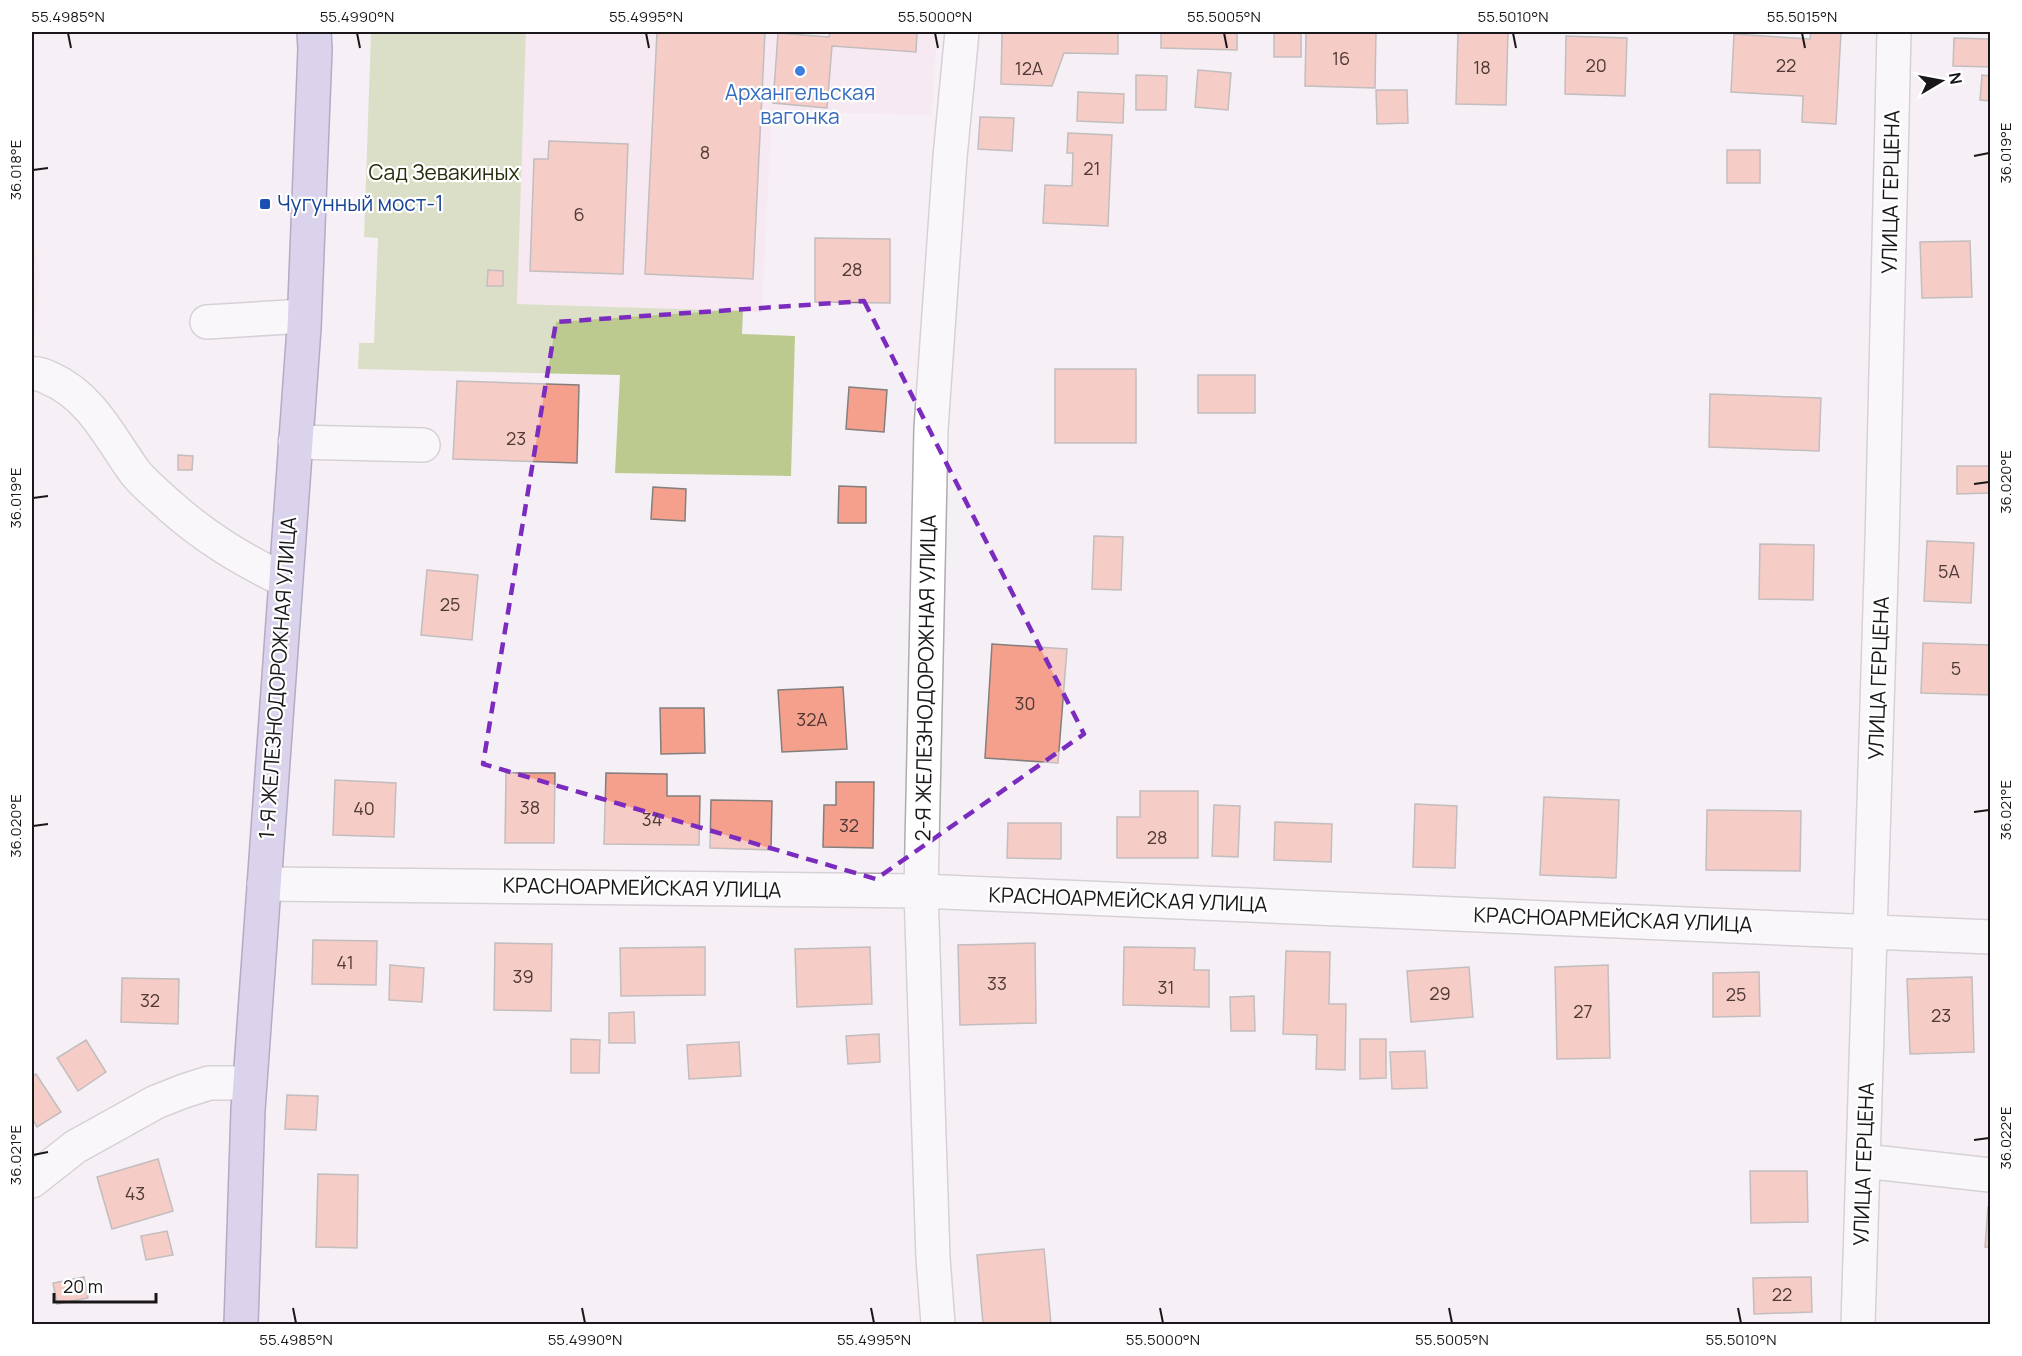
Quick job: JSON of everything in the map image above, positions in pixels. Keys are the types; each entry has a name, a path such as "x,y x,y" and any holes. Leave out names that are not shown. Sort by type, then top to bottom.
{"main road":[{"name":"1-Я ЖЕЛЕЗНОДОРОЖНАЯ УЛИЦА","path":"241,1324 249,1083 304,316 314,32"}],"street":[{"name":"2-Я ЖЕЛЕЗНОДОРОЖНАЯ УЛИЦА","path":"938,1324 933,1258 921,891 931,429 950,157 962,32"},
{"name":"УЛИЦА ГЕРЦЕНА","path":"1858,1324 1872,931 1894,32"},
{"path":"207,322 304,316"},
{"path":"32,374 38,373 65,385 92,410 135,473 199,531 225,549 284,580"},
{"path":"295,442 423,445"},
{"name":"КРАСНОАРМЕЙСКАЯ УЛИЦА","path":"264,884 921,891 1990,937"},
{"path":"32,1180 75,1146 156,1102 184,1090 209,1083 249,1083"},
{"path":"1864,1161 1990,1175"}],"highlighted area":[{"path":"864,301 1084,734 876,879 483,764 556,322"}],"shaded area":[{"path":"526,32 937,32 932,115 772,111 762,312 517,304"},
{"path":"32,230 40,276 32,362"}],"green space":[{"name":"Сад Зевакиных","path":"371,32 526,32 517,304 743,311 742,334 795,336 791,476 615,473 620,375 358,369 359,343 374,343 378,238 364,237"}],"building":[{"path":"657,32 765,32 753,279 645,274"},
{"path":"830,32 917,32 916,52 832,46 827,108 773,103 778,33 829,37"},
{"path":"1002,32 1118,32 1118,54 1064,53 1052,86 1001,84"},
{"path":"1161,32 1237,32 1237,50 1161,48"},
{"path":"1274,32 1301,32 1301,57 1274,57"},
{"path":"1306,32 1376,32 1375,88 1305,86"},
{"path":"1458,32 1508,32 1506,105 1456,104"},
{"path":"1811,32 1841,32 1836,124 1802,122 1803,96 1731,92 1734,34 1810,39"},
{"path":"1566,36 1627,38 1625,96 1565,94"},
{"path":"1954,38 1990,39 1990,67 1953,66"},
{"path":"1198,70 1231,73 1228,110 1195,107"},
{"path":"1136,75 1167,76 1166,110 1136,110"},
{"path":"1982,75 1990,76 1990,101 1980,100"},
{"path":"1376,90 1407,90 1408,123 1377,124"},
{"path":"1078,92 1124,94 1123,123 1077,121"},
{"path":"980,117 1014,118 1012,151 978,149"},
{"path":"1068,133 1112,135 1108,226 1043,223 1045,185 1072,186 1073,153 1067,153"},
{"path":"549,141 628,144 623,274 530,271 534,159 548,159"},
{"path":"1727,150 1760,150 1760,183 1727,183"},
{"path":"815,238 890,239 890,303 815,302"},
{"path":"1970,241 1972,297 1922,298 1920,242"},
{"path":"488,270 503,271 503,286 487,286"},
{"path":"1055,369 1136,369 1136,443 1055,443"},
{"path":"1198,375 1255,375 1255,413 1198,413"},
{"path":"457,381 579,385 577,463 453,459"},
{"path":"849,387 887,390 884,432 846,429"},
{"path":"1710,394 1821,398 1819,451 1709,447"},
{"path":"178,455 193,456 192,470 178,470"},
{"path":"1957,466 1990,466 1990,493 1957,494"},
{"path":"839,486 866,487 866,523 838,523"},
{"path":"653,487 686,489 685,521 651,519"},
{"path":"1094,536 1123,537 1121,590 1092,589"},
{"path":"1927,541 1974,543 1971,603 1924,601"},
{"path":"1760,544 1814,545 1813,600 1759,599"},
{"path":"427,570 478,575 472,640 421,635"},
{"path":"1923,643 1990,645 1990,695 1921,693"},
{"path":"992,644 1067,649 1058,763 985,758"},
{"path":"843,687 847,749 782,752 778,690"},
{"path":"660,708 704,708 705,753 661,754"},
{"path":"506,773 555,773 554,843 505,843"},
{"path":"606,773 667,774 667,796 700,796 699,845 604,844"},
{"path":"335,780 396,783 394,837 333,835"},
{"path":"836,782 874,782 873,848 823,847 824,805 836,805"},
{"path":"1140,791 1198,791 1198,858 1117,858 1117,817 1140,817"},
{"path":"1544,797 1619,800 1616,878 1540,875"},
{"path":"711,800 772,801 771,850 710,848"},
{"path":"1415,804 1457,806 1455,868 1413,867"},
{"path":"1214,805 1240,806 1238,857 1212,856"},
{"path":"1707,810 1801,811 1800,871 1706,870"},
{"path":"1275,822 1332,824 1331,862 1274,860"},
{"path":"1008,823 1061,823 1061,859 1007,858"},
{"path":"313,940 377,941 376,985 312,984"},
{"path":"495,943 552,944 551,1011 494,1010"},
{"path":"1035,943 1036,1023 960,1025 958,945"},
{"path":"705,947 705,995 621,996 620,948"},
{"path":"870,947 872,1004 797,1007 795,949"},
{"path":"1124,947 1195,948 1194,970 1209,970 1209,1007 1123,1005"},
{"path":"1286,951 1330,952 1329,1004 1346,1004 1345,1070 1316,1069 1317,1035 1283,1034"},
{"path":"390,965 424,968 422,1002 389,1000"},
{"path":"1608,965 1610,1058 1557,1059 1555,967"},
{"path":"1469,967 1473,1017 1411,1022 1407,971"},
{"path":"1759,972 1760,1016 1713,1017 1713,973"},
{"path":"1972,977 1974,1052 1910,1054 1907,979"},
{"path":"122,978 179,979 178,1024 121,1022"},
{"path":"1254,996 1255,1031 1231,1031 1230,997"},
{"path":"634,1012 635,1043 609,1043 609,1013"},
{"path":"879,1034 880,1062 848,1064 846,1036"},
{"path":"571,1039 600,1040 599,1073 571,1073"},
{"path":"1360,1039 1386,1039 1386,1078 1360,1079"},
{"path":"86,1040 106,1072 78,1091 57,1058"},
{"path":"739,1042 741,1076 689,1079 687,1045"},
{"path":"1425,1051 1427,1088 1392,1089 1390,1052"},
{"path":"36,1074 61,1112 37,1127 32,1118 32,1076"},
{"path":"287,1095 318,1096 316,1130 285,1129"},
{"path":"158,1159 173,1211 112,1229 97,1177"},
{"path":"1750,1171 1807,1171 1808,1222 1751,1223"},
{"path":"318,1174 358,1175 357,1248 316,1247"},
{"path":"1988,1207 1990,1207 1990,1247 1985,1247"},
{"path":"167,1231 173,1255 146,1260 141,1236"},
{"path":"1044,1249 1051,1324 983,1324 977,1255"},
{"path":"84,1277 88,1298 57,1304 53,1283"},
{"path":"1811,1277 1812,1312 1754,1314 1753,1278"}],"place":[{"name":"Архангельская вагонка","path":"800,71"},
{"name":"Чугунный мост-1","path":"265,204"}]}
